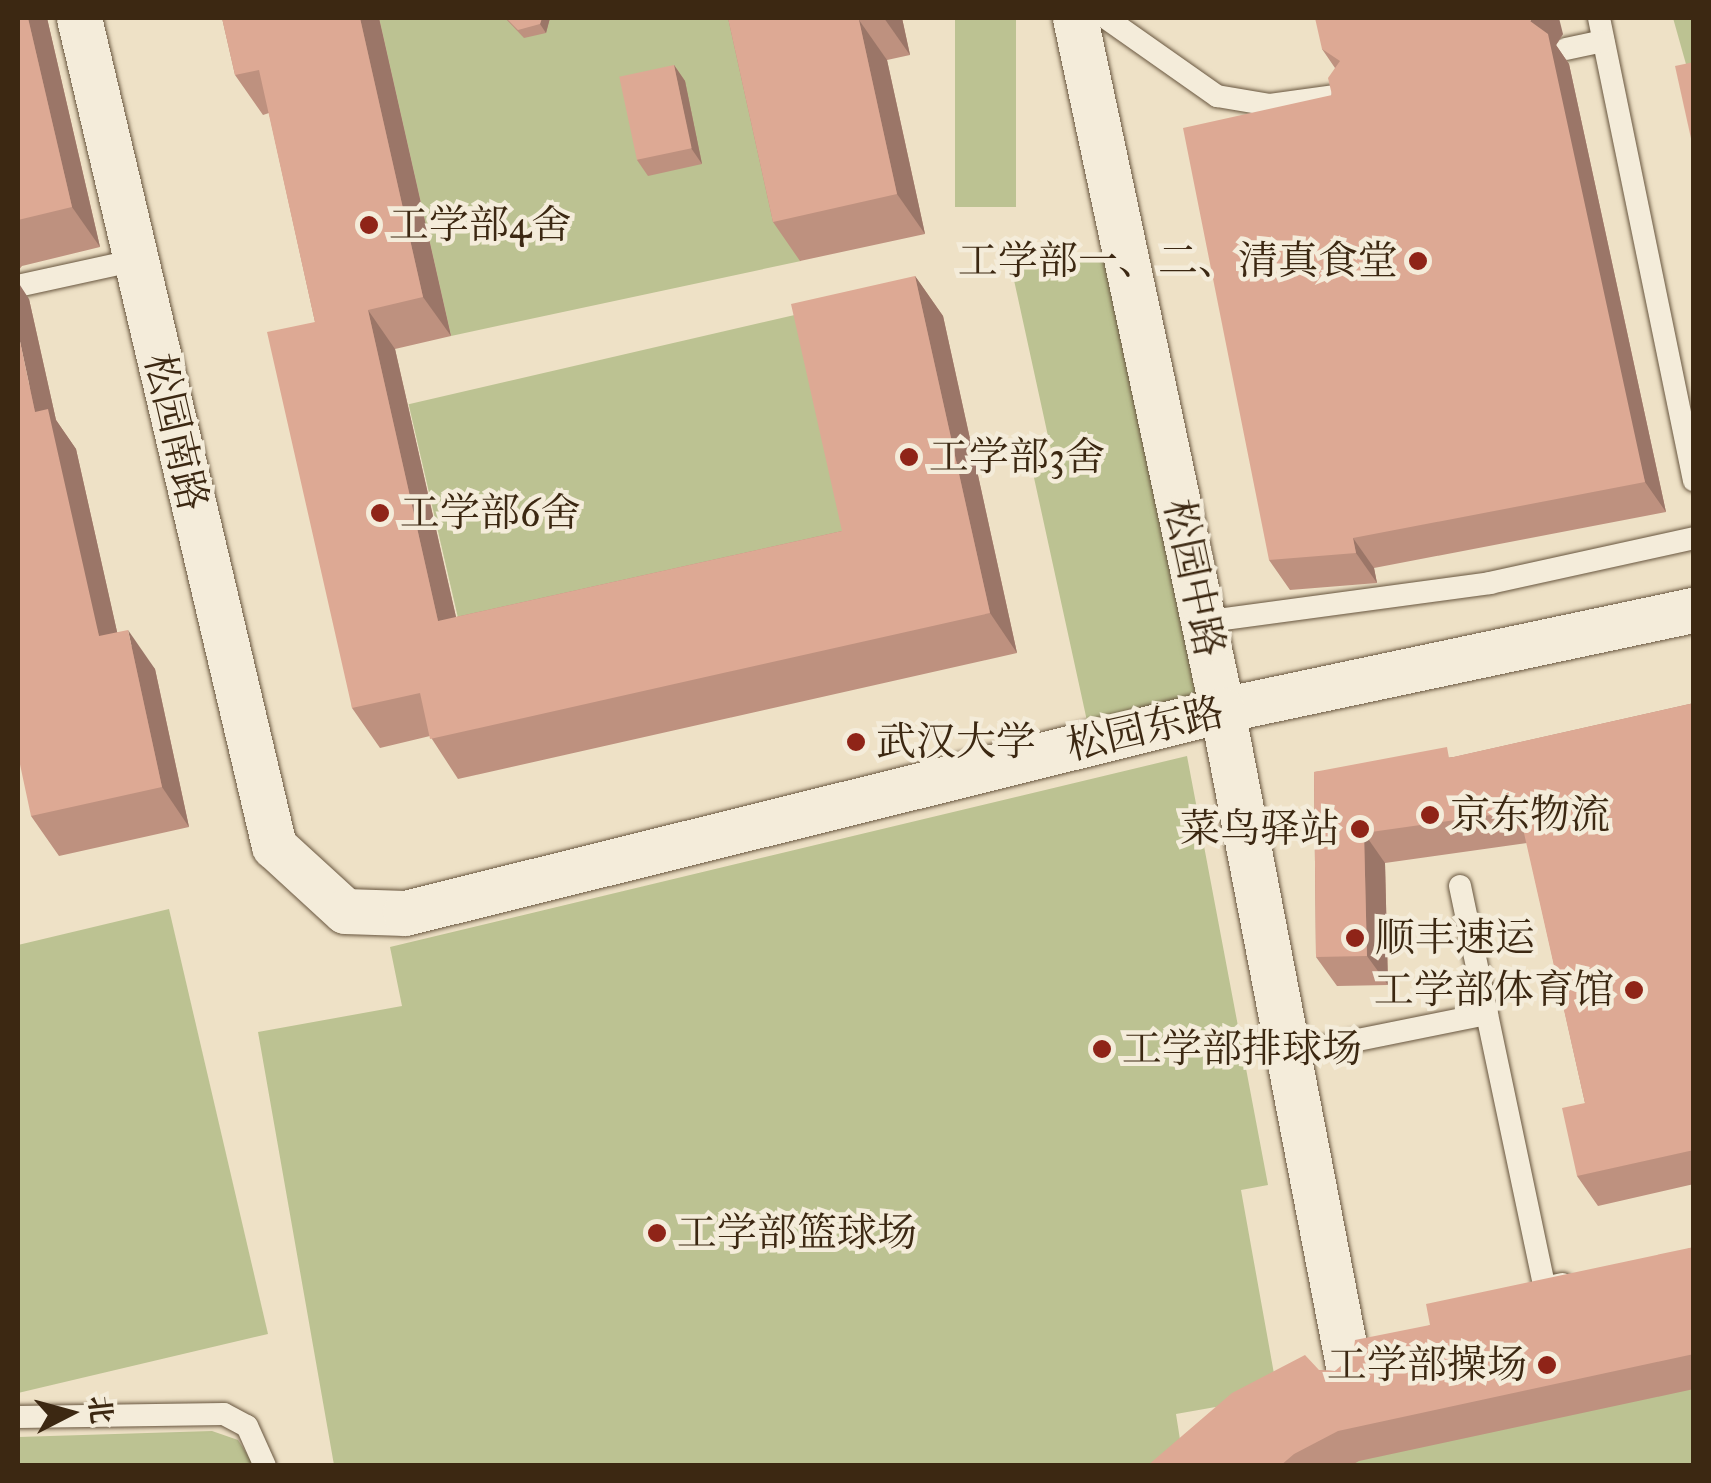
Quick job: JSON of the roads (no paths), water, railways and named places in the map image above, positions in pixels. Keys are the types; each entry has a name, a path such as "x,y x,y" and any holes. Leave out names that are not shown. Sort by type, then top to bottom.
{"street":[{"name":"松园南路","path":"79,18 274,846"},
{"name":"松园中路","path":"1075,18 1222,710 1350,1376"},
{"name":"松园东路","path":"274,846 345,911 405,913 1222,710 1694,610"}],"lane":[{"path":"1106,18 1217,96 1235,102 1270,105 1346,94"},
{"path":"1566,49 1601,29 1694,480"},
{"path":"18,286 136,260"},
{"path":"1203,622 1490,584 1694,538"},
{"path":"1460,886 1546,1288 1582,1280"},
{"path":"1288,1054 1486,1014"},
{"path":"18,1417 224,1414 246,1426 265,1466"}],"place":[{"name":"工学部4舍","path":"369,225"},
{"name":"工学部一、二、清真食堂","path":"1418,261"},
{"name":"工学部3舍","path":"909,457"},
{"name":"工学部6舍","path":"380,513"},
{"name":"武汉大学","path":"856,742"},
{"name":"京东物流","path":"1430,815"},
{"name":"菜鸟驿站","path":"1360,829"},
{"name":"顺丰速运","path":"1355,938"},
{"name":"工学部体育馆","path":"1634,990"},
{"name":"工学部排球场","path":"1102,1049"},
{"name":"工学部篮球场","path":"657,1233"},
{"name":"工学部操场","path":"1547,1365"}]}
